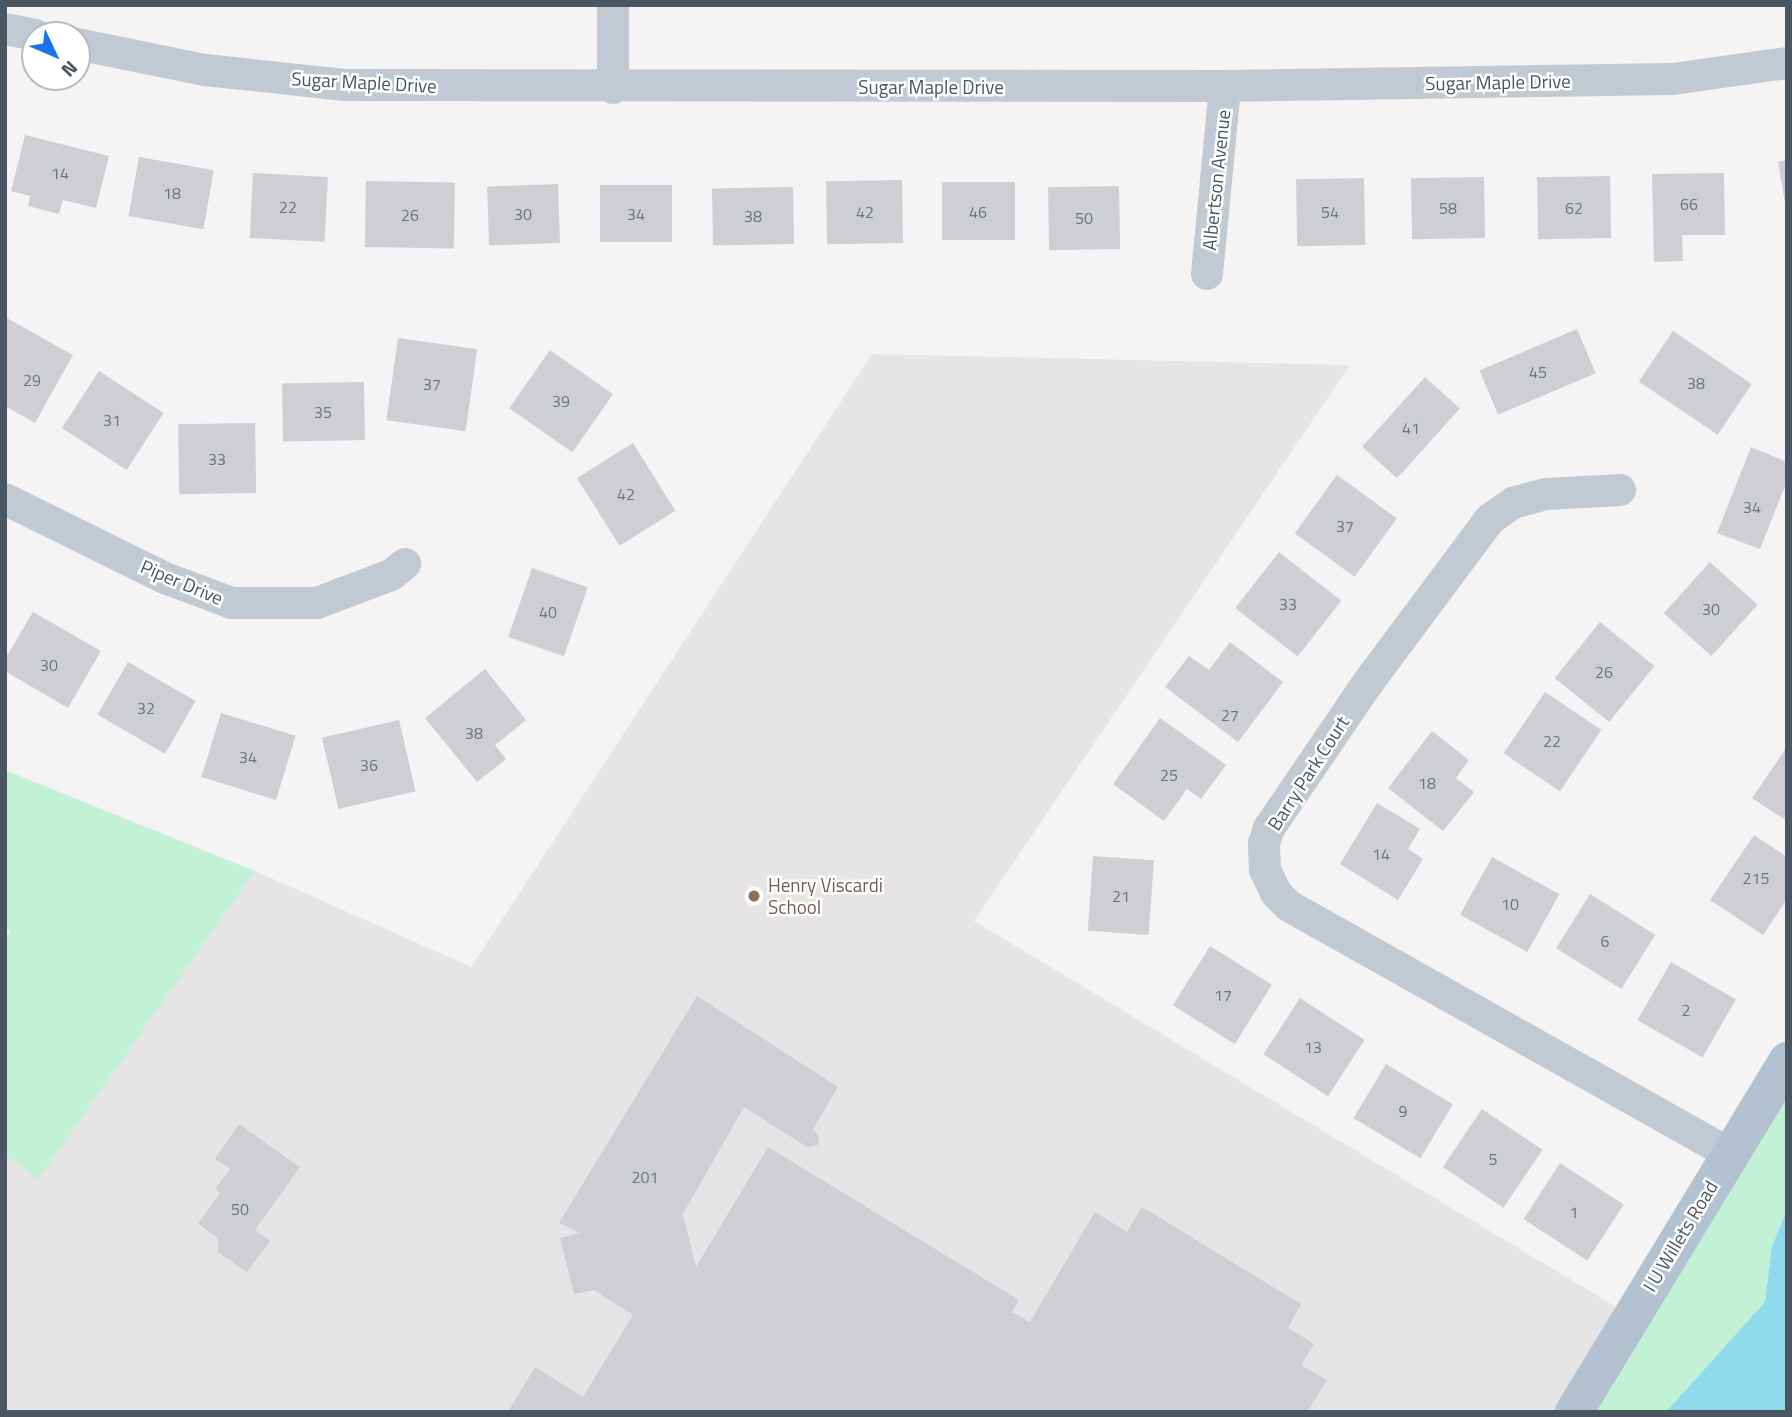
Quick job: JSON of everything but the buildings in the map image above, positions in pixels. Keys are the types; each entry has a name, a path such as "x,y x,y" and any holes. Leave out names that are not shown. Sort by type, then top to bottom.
{"main road":[{"name":"I U Willets Road","path":"1574,1412 1787,1061"}],"street":[{"path":"613,5 613,88"},
{"name":"Sugar Maple Drive","path":"91,47 205,70 345,85 613,88 1225,86 1673,79 1787,63"},
{"name":"Albertson Avenue","path":"1207,274 1225,86"},
{"name":"Barry Park Court","path":"1620,490 1546,494 1513,503 1490,519 1367,684 1269,828 1264,843 1265,870 1276,893 1289,906 1730,1153"},
{"name":"Piper Drive","path":"5,499 165,578 232,603 317,603 391,575 405,564"}],"shaded area":[{"name":"Henry Viscardi School","path":"872,354 1350,365 974,921 1631,1316 1574,1412 5,1412 5,1154 38,1180 255,871 471,967"}],"green space":[{"path":"5,770 255,871 38,1180 5,1154 5,939 10,932 5,928"},
{"path":"1787,1093 1787,1412 1588,1412"}],"water":[{"path":"1787,1210 1787,1412 1666,1412 1765,1302 1772,1247"}],"place":[{"name":"Henry Viscardi School","path":"754,896"}]}
